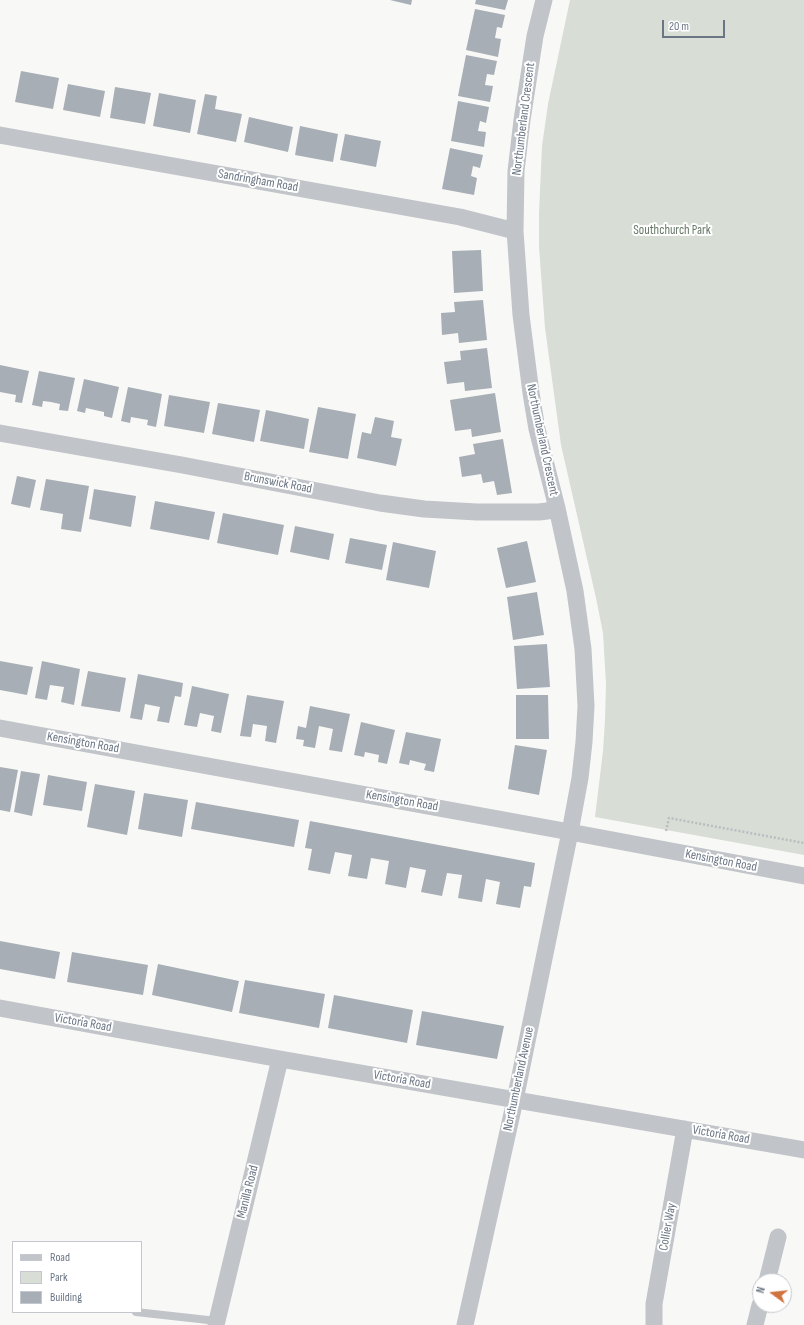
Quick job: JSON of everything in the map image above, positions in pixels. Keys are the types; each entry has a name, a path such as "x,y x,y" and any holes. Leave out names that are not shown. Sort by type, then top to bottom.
{"street":[{"name":"Northumberland Crescent","path":"544,0 536,36 522,120 516,171 515,230 521,315 530,393 575,591 583,649 586,706 580,778 570,832"},
{"name":"Sandringham Road","path":"0,135 460,217 515,230"},
{"name":"Brunswick Road","path":"0,433 190,466 380,504 424,509 477,512 539,512 557,508"},
{"name":"Kensington Road","path":"0,728 804,876"},
{"name":"Northumberland Avenue","path":"465,1325 515,1100 570,832"},
{"name":"Victoria Road","path":"0,1008 280,1059 804,1150"},
{"name":"Manilla Road","path":"216,1323 280,1059"},
{"name":"Collier Way","path":"654,1325 654,1304 685,1129"},
{"path":"769,1273 778,1237"},
{"path":"755,1325 758,1313"}],"lane":[{"path":"142,1313 216,1323"}],"path":[{"path":"663,850 669,818 804,843"}],"green space":[{"name":"Southchurch Park","path":"570,0 804,0 804,855 595,817 605,720 606,684 603,633 561,445 545,328 539,247 542,146 548,104"}],"building":[{"path":"390,0 412,0 411,5"},
{"path":"476,0 508,0 505,10 475,4"},
{"path":"475,9 505,15 502,28 497,27 495,38 501,39 498,57 466,50"},
{"path":"466,55 497,61 494,75 487,74 485,85 493,86 490,102 458,96"},
{"path":"21,71 59,78 53,109 15,102"},
{"path":"68,84 105,91 100,117 63,110"},
{"path":"115,87 151,93 145,124 110,118"},
{"path":"159,93 196,100 190,133 153,126"},
{"path":"205,94 217,96 215,109 242,114 236,142 197,134"},
{"path":"458,101 489,107 486,123 480,121 478,131 486,132 484,147 451,141"},
{"path":"249,117 293,127 288,152 244,142"},
{"path":"300,126 338,134 333,162 295,155"},
{"path":"345,134 381,141 376,167 340,160"},
{"path":"450,148 483,155 480,168 473,166 471,176 477,178 474,195 442,189"},
{"path":"481,250 483,291 454,293 452,251"},
{"path":"483,300 487,340 459,343 458,333 442,335 441,313 455,312 454,302"},
{"path":"487,348 492,388 465,391 464,382 447,384 444,362 461,360 460,351"},
{"path":"0,365 29,371 22,403 15,402 16,395 0,392"},
{"path":"39,371 75,378 68,411 59,410 60,404 51,402 43,401 42,407 32,405"},
{"path":"84,379 119,387 112,418 104,416 104,412 86,408 85,413 77,411"},
{"path":"128,387 162,394 156,427 147,425 148,420 131,417 130,423 121,421"},
{"path":"495,393 501,432 472,437 471,429 455,431 450,400"},
{"path":"169,395 210,402 204,433 164,426"},
{"path":"218,403 260,410 254,442 212,434"},
{"path":"318,407 356,414 348,459 309,452"},
{"path":"266,410 309,419 304,449 260,441"},
{"path":"375,417 394,421 391,437 402,439 396,466 357,458 362,432 371,434"},
{"path":"503,439 512,493 497,495 494,481 483,483 481,474 462,477 459,457 475,454 473,444"},
{"path":"17,476 36,480 30,508 11,504"},
{"path":"46,479 89,486 81,532 61,529 63,514 40,510"},
{"path":"94,489 136,496 131,527 89,519"},
{"path":"155,501 215,512 209,540 150,529"},
{"path":"223,513 284,525 278,555 217,543"},
{"path":"295,526 334,534 329,560 290,552"},
{"path":"350,538 387,545 382,570 345,563"},
{"path":"527,541 536,582 506,588 497,548"},
{"path":"393,542 436,551 429,588 386,580"},
{"path":"537,592 544,635 513,640 507,597"},
{"path":"547,644 550,687 517,689 514,646"},
{"path":"0,661 33,667 27,695 0,690"},
{"path":"42,661 80,669 74,705 61,702 64,687 50,685 47,700 35,698"},
{"path":"88,671 126,678 120,712 81,706"},
{"path":"138,674 183,683 181,697 175,696 169,723 157,721 160,707 145,704 142,720 130,718"},
{"path":"192,686 229,694 221,733 211,731 214,716 200,713 197,727 184,725"},
{"path":"247,695 284,701 276,743 265,741 267,726 253,724 251,737 240,736"},
{"path":"516,695 548,695 549,739 516,739"},
{"path":"310,706 350,714 342,752 329,750 333,729 319,726 315,748 303,746 304,740 296,739 298,726 306,728"},
{"path":"361,722 395,730 387,764 378,762 379,755 365,752 364,757 354,755"},
{"path":"406,732 441,739 434,772 424,770 426,764 410,760 409,765 399,763"},
{"path":"515,745 547,750 539,795 508,789"},
{"path":"0,767 18,770 10,812 0,810"},
{"path":"21,771 40,774 32,816 14,812"},
{"path":"48,775 87,782 82,811 43,805"},
{"path":"95,784 135,791 127,835 87,827"},
{"path":"144,793 188,800 182,837 138,829"},
{"path":"196,802 299,820 294,847 191,829"},
{"path":"310,821 535,863 531,887 524,886 520,908 496,904 500,882 486,879 482,902 458,898 462,875 447,873 442,896 421,892 426,870 410,867 406,888 385,884 389,861 371,858 367,879 348,876 352,855 335,852 330,874 308,870 312,849 305,848"},
{"path":"0,941 60,952 55,979 0,969"},
{"path":"72,952 148,965 143,995 67,982"},
{"path":"158,964 239,981 232,1012 152,995"},
{"path":"245,980 325,994 319,1028 239,1013"},
{"path":"334,995 413,1010 407,1043 328,1028"},
{"path":"422,1011 504,1026 497,1059 416,1045"}]}
